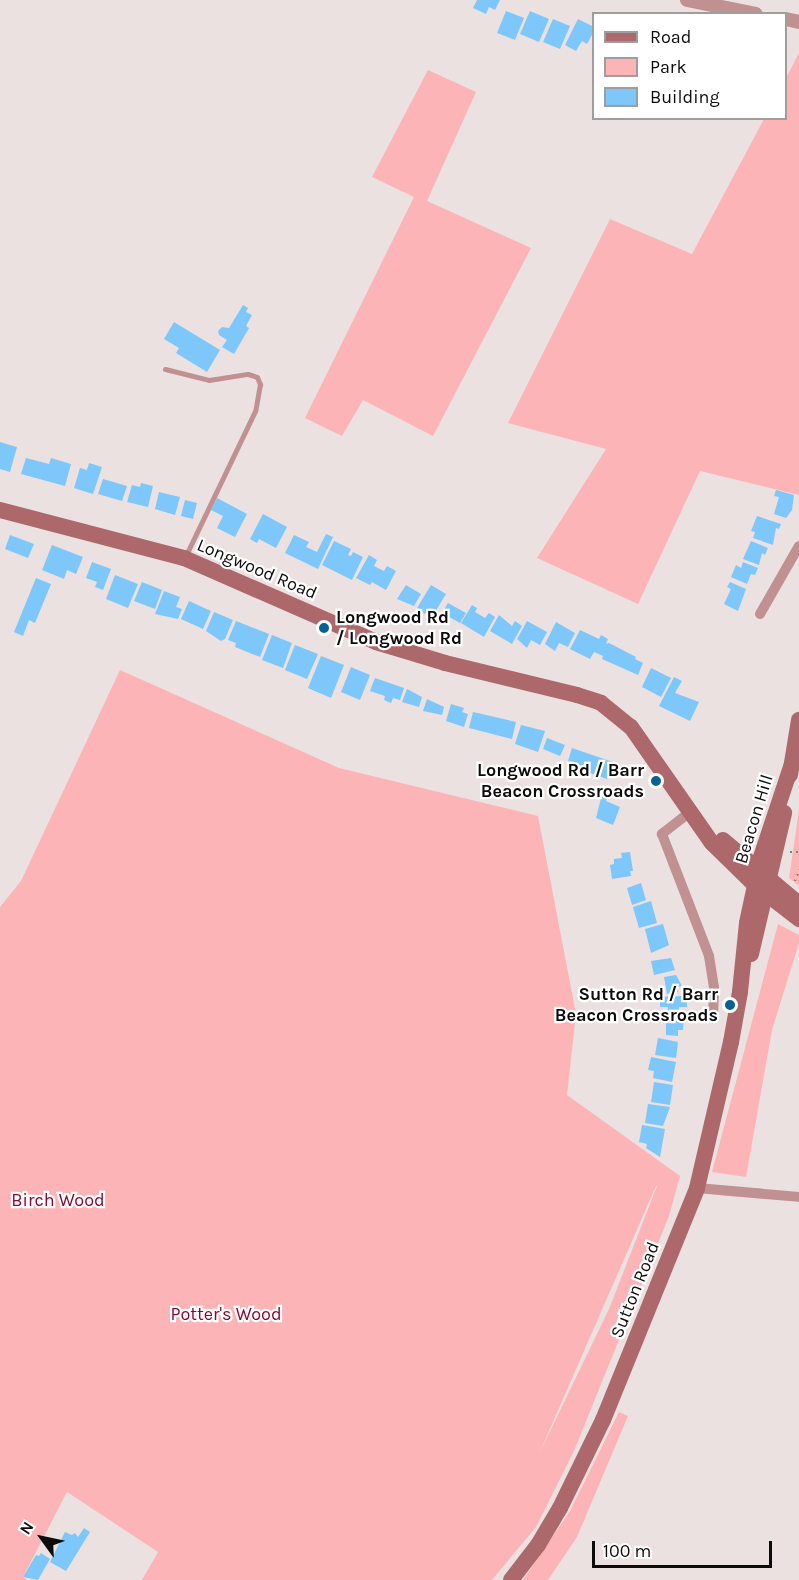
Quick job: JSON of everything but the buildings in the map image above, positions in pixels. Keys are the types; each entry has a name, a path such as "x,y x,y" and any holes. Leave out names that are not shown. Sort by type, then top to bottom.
{"main road":[{"name":"Longwood Road","path":"0,510 184,558 376,642 445,663 601,703 631,727 712,843 763,882"},
{"name":"Beacon Hill","path":"763,882 792,764 799,720"},
{"path":"763,882 796,897"},
{"path":"763,882 799,919"},
{"name":"Sutton Road","path":"511,1580 538,1545 560,1508 603,1420 697,1188 707,1152 763,882"}],"street":[{"path":"687,0 746,12"},
{"path":"760,614 799,546"},
{"path":"690,812 662,834 709,956 714,988 713,1014"},
{"path":"697,1188 799,1197"}],"lane":[{"path":"165,369 209,380 248,374 257,377 260,384 255,411 184,558"}],"path":[{"path":"788,851 799,852"},
{"path":"796,897 799,870"}],"green space":[{"path":"799,53 799,495 700,471 638,604 537,558 606,449 508,423 610,219 692,254 763,120 787,120 787,76"},
{"path":"428,70 476,92 427,201 531,248 433,436 363,400 342,436 305,418 414,197 372,177"},
{"path":"120,670 339,768 538,816 576,1014 567,1095 680,1176 669,1216 574,1451 536,1527 492,1580 142,1580 158,1552 67,1492 23,1577 28,1580 0,1580 0,907 21,881","holes":["657,1186 609,1309 539,1454"]},
{"path":"799,810 799,886 789,878"},
{"path":"778,924 799,935 799,943 772,1030 746,1177 712,1172"},
{"path":"619,1412 628,1416 577,1537 548,1580 523,1580 570,1511"}],"place":[{"name":"Longwood Rd / Longwood Rd","path":"324,628"},
{"name":"Longwood Rd / Barr Beacon Crossroads","path":"656,781"},
{"name":"Sutton Rd / Barr Beacon Crossroads","path":"730,1005"}],"park label":[{"name":"Birch Wood","path":"58,1200"},
{"name":"Potter's Wood","path":"226,1314"}]}
